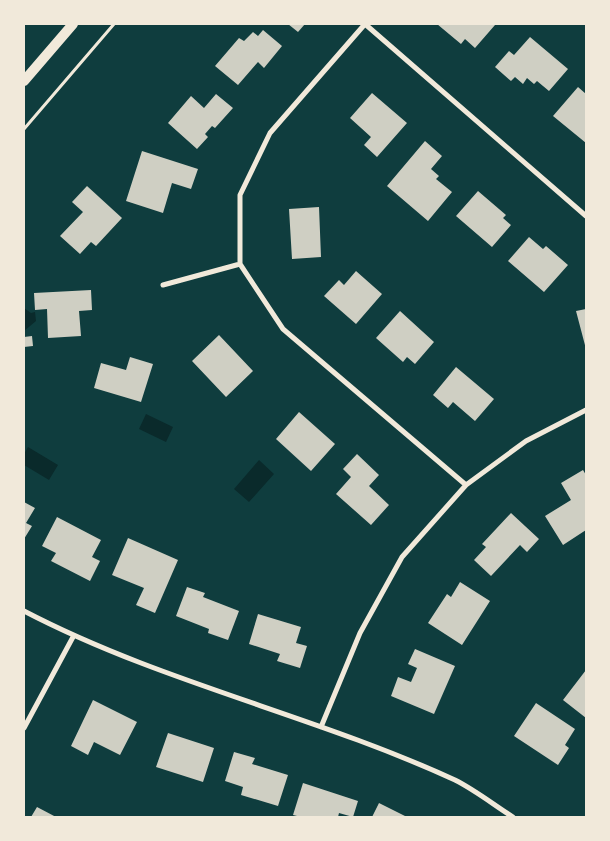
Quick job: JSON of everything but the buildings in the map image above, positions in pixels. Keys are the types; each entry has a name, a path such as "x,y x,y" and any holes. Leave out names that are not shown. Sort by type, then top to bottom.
{"main road":[{"path":"24,81 73,24"}],"street":[{"path":"466,485 283,329 240,264 240,195 270,133 365,24 586,216"},
{"path":"163,285 240,264"},
{"path":"321,727 360,633 402,557 466,485 526,441 586,410"},
{"path":"24,611 73,637 130,661 321,727 457,781 513,817"},
{"path":"24,728 73,637"}],"path":[{"path":"24,129 114,24"}],"water":[{"path":"24,308 31,313 35,312 36,321 24,331"},
{"path":"146,414 173,427 166,442 139,429"},
{"path":"28,447 58,465 49,480 24,465 24,454"},
{"path":"259,460 274,474 249,502 234,489"}]}
